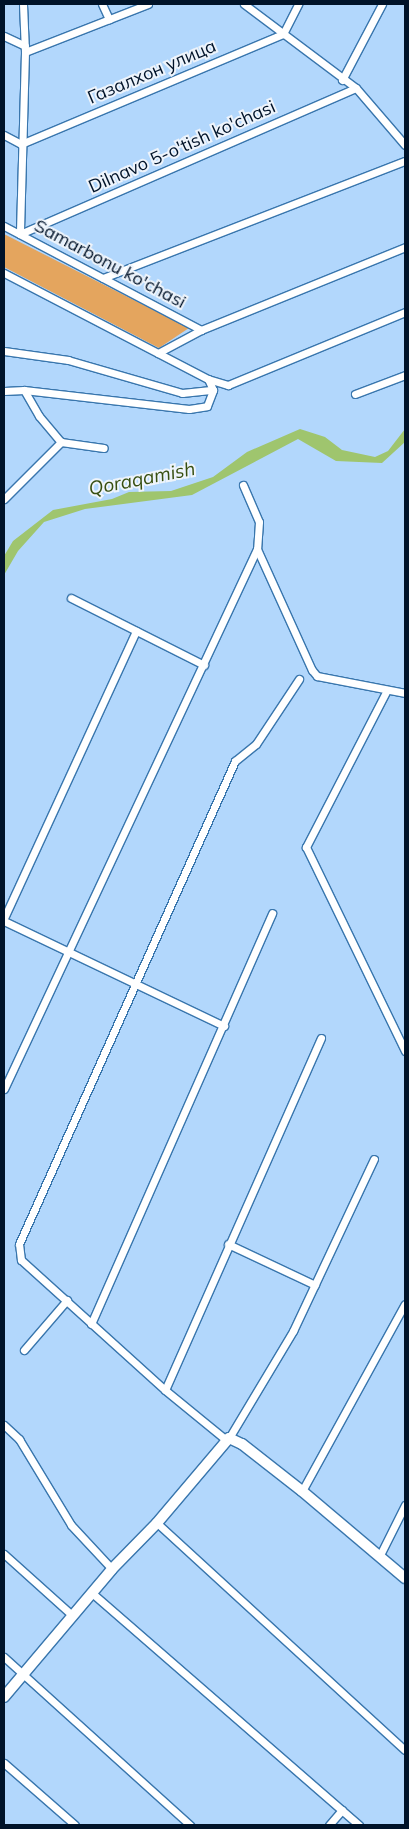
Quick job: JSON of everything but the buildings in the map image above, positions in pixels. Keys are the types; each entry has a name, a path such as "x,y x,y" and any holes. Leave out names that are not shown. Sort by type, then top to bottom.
{"street":[{"path":"102,4 109,19"},
{"path":"25,49 148,4"},
{"path":"244,4 342,80 356,88 405,145"},
{"path":"283,34 298,4"},
{"path":"342,80 382,4"},
{"path":"20,234 25,49 24,5"},
{"name":"Газалхон улица","path":"21,144 283,34"},
{"path":"4,36 25,49"},
{"name":"Dilnavo 5-o'tish ko'chasi","path":"20,234 356,88"},
{"path":"4,135 21,144"},
{"path":"103,278 405,162"},
{"name":"Samarbonu ko'chasi","path":"4,226 201,330"},
{"name":"Samarbonu ko'chasi","path":"158,353 201,330 405,247"},
{"path":"4,273 208,379 228,385 405,312"},
{"path":"4,351 68,360 182,393 213,390"},
{"path":"355,394 405,375"},
{"path":"4,391 24,390 189,409 207,406 213,390 208,379"},
{"path":"24,390 39,416 61,442 104,448"},
{"path":"4,499 61,442"},
{"path":"4,1089 258,549 259,522 243,485"},
{"path":"258,549 317,676 405,693"},
{"path":"71,598 204,665"},
{"path":"136,631 4,920 135,986 224,1026"},
{"path":"299,679 256,744 235,762 19,1244 21,1260 165,1390 227,1438 242,1444 380,1555 405,1578"},
{"path":"387,690 306,848 405,1051"},
{"path":"91,1324 224,1026 272,913"},
{"path":"165,1390 228,1244 322,1038"},
{"path":"4,1697 72,1615 156,1523 227,1438 293,1331 374,1159"},
{"path":"228,1244 315,1285"},
{"path":"24,1350 67,1300"},
{"path":"302,1491 405,1304"},
{"path":"4,1425 19,1439 71,1525 112,1569"},
{"path":"380,1555 405,1505"},
{"path":"156,1523 405,1750"},
{"path":"4,1554 72,1615"},
{"path":"92,1593 359,1825"},
{"path":"4,1657 190,1825"},
{"path":"4,1762 75,1825"},
{"path":"329,1825 342,1810"}],"shaded area":[{"path":"4,234 189,328 159,348 4,267"},
{"path":"300,429 325,437 342,450 375,457 388,451 405,429 405,442 382,463 336,461 298,439 192,495 85,509 44,522 18,551 4,575 4,556 13,541 53,510 112,499 129,492 171,491 213,477 247,452"}],"water label":[{"name":"Qoraqamish","path":"142,479"}]}
